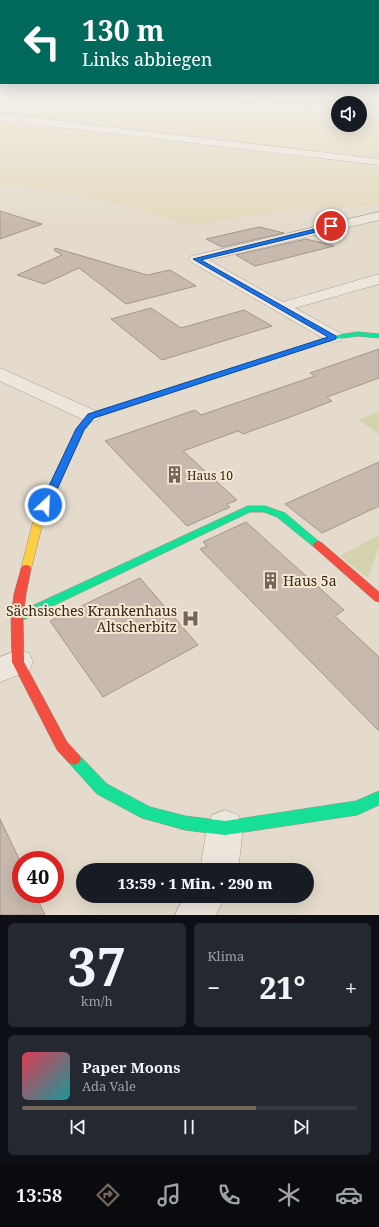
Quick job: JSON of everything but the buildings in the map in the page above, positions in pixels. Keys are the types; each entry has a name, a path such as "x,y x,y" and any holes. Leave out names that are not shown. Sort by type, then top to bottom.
{"street":[{"path":"191,140 379,162"},
{"path":"334,337 196,259 379,216"},
{"path":"283,307 379,279"},
{"path":"379,336 358,334 334,337 91,416 80,429 39,518 20,594 9,666 62,746 102,789 147,813 185,823 225,828 356,808 379,798"},
{"path":"0,374 91,416"},
{"path":"17,618 248,509 265,508 281,515 330,554 379,598"},
{"path":"220,863 225,828"},
{"path":"195,915 201,903"}],"shaded area":[{"path":"0,140 154,140 379,167 379,203 364,207 285,210 204,223 181,222 149,212 60,191 0,186"},
{"path":"221,140 379,140 379,158"},
{"path":"379,411 379,434 358,420"},
{"path":"379,535 379,547 368,578 340,556"}],"traffic: fast":[{"path":"87,421 91,416 334,337 358,334 379,336"},
{"path":"17,618 248,509 265,509 281,515 318,545"},
{"path":"74,759 102,789 147,813 185,823 225,828 357,808 379,798"}],"traffic: slow":[{"path":"26,569 39,518 80,429 87,421"}],"traffic: jam":[{"path":"318,545 379,598"},
{"path":"26,569 20,594 17,618 18,662 62,746 74,759"}],"place":[{"name":"Haus 10","path":"174,475"},
{"name":"Haus 5a","path":"270,580"},
{"name":"Sächsisches Krankenhaus Altscherbitz","path":"190,618"}],"route":[{"path":"45,505 80,429 91,416 334,337 196,259 331,226"}]}
